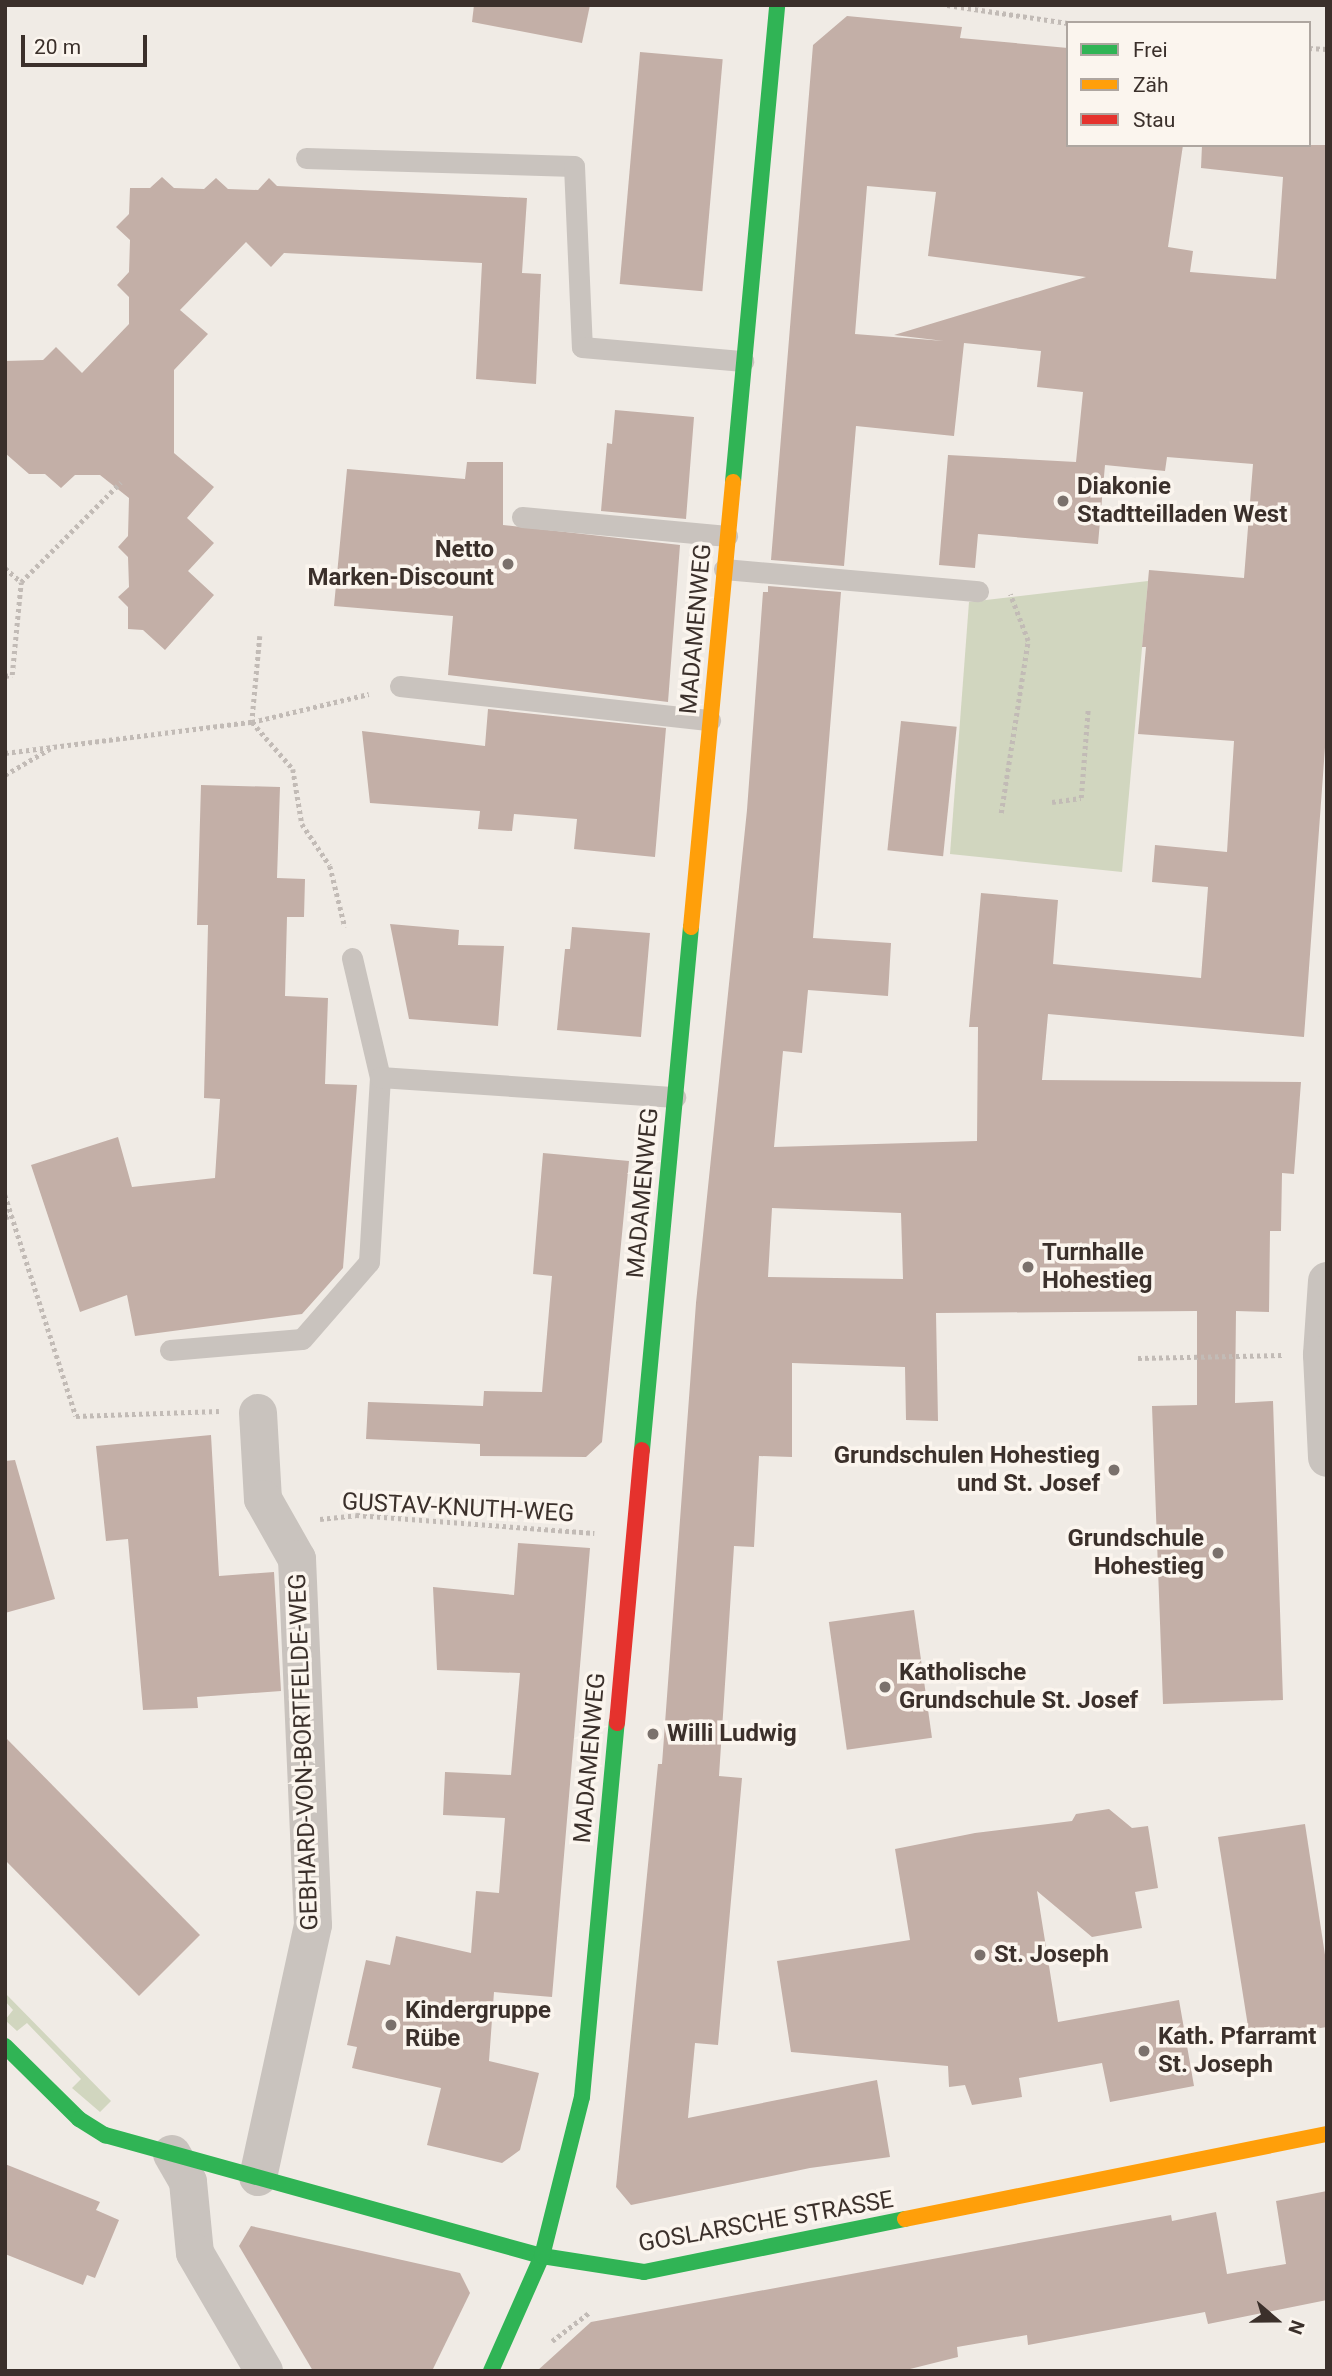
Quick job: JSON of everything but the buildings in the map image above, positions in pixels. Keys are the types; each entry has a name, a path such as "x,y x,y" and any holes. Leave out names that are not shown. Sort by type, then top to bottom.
{"street":[{"name":"MADAMENWEG","path":"491,2371 542,2256 582,2097 777,5"},
{"path":"1327,1281 1321,1355 1327,1458"},
{"name":"GEBHARD-VON-BORTFELDE-WEG","path":"258,1413 263,1499 280,1524 297,1559 313,1925 258,2177"},
{"name":"GOSLARSCHE STRASSE","path":"5,2046 79,2119 105,2135 542,2256 644,2272 1327,2134"},
{"path":"172,2154 188,2182 195,2253 264,2371"}],"lane":[{"path":"306,159 574,166 582,347 743,361"},
{"path":"522,517 727,536"},
{"path":"724,569 978,591"},
{"path":"400,686 710,720"},
{"path":"170,1350 302,1339 369,1262 380,1077 352,958"},
{"path":"380,1077 675,1097"}],"path":[{"path":"947,5 1066,23"},
{"path":"5,676 12,676 21,582 121,482"},
{"path":"5,568 21,582"},
{"path":"978,591 1013,594 1028,641 1001,813"},
{"path":"260,636 253,722 293,769 302,824 330,866 352,958"},
{"path":"5,753 253,722 400,686"},
{"path":"1052,802 1081,798 1087,710"},
{"path":"5,775 58,745"},
{"path":"5,1195 76,1416 201,1410 258,1413"},
{"path":"5,1217 13,1216"},
{"path":"1138,1358 1235,1354"},
{"name":"GUSTAV-KNUTH-WEG","path":"280,1524 356,1515 633,1536"},
{"path":"545,2350 590,2312"}],"green space":[{"path":"1148,581 1122,872 950,854 969,602"},
{"path":"5,1993 111,2101 100,2112 72,2088 81,2079 27,2023 17,2031 5,2020 13,2010 5,2001"}],"traffic: fast":[{"path":"733,482 777,5"},
{"path":"642,1450 691,927"},
{"path":"491,2371 542,2256 582,2097 617,1723"},
{"path":"5,2046 79,2119 105,2135 542,2256 644,2272 905,2219"}],"traffic: slow":[{"path":"691,927 733,482"},
{"path":"905,2219 1327,2134"}],"traffic: jam":[{"path":"617,1723 642,1450"}],"place":[{"name":"Diakonie Stadtteilladen West","path":"1063,501"},
{"name":"Netto Marken-Discount","path":"508,564"},
{"name":"Turnhalle Hohestieg","path":"1028,1267"},
{"name":"Grundschulen Hohestieg und St. Josef","path":"1114,1470"},
{"name":"Grundschule Hohestieg","path":"1218,1553"},
{"name":"Katholische Grundschule St. Josef","path":"885,1687"},
{"name":"Willi Ludwig","path":"653,1734"},
{"name":"St. Joseph","path":"980,1955"},
{"name":"Kindergruppe Rübe","path":"391,2025"},
{"name":"Kath. Pfarramt St. Joseph","path":"1144,2051"}]}
